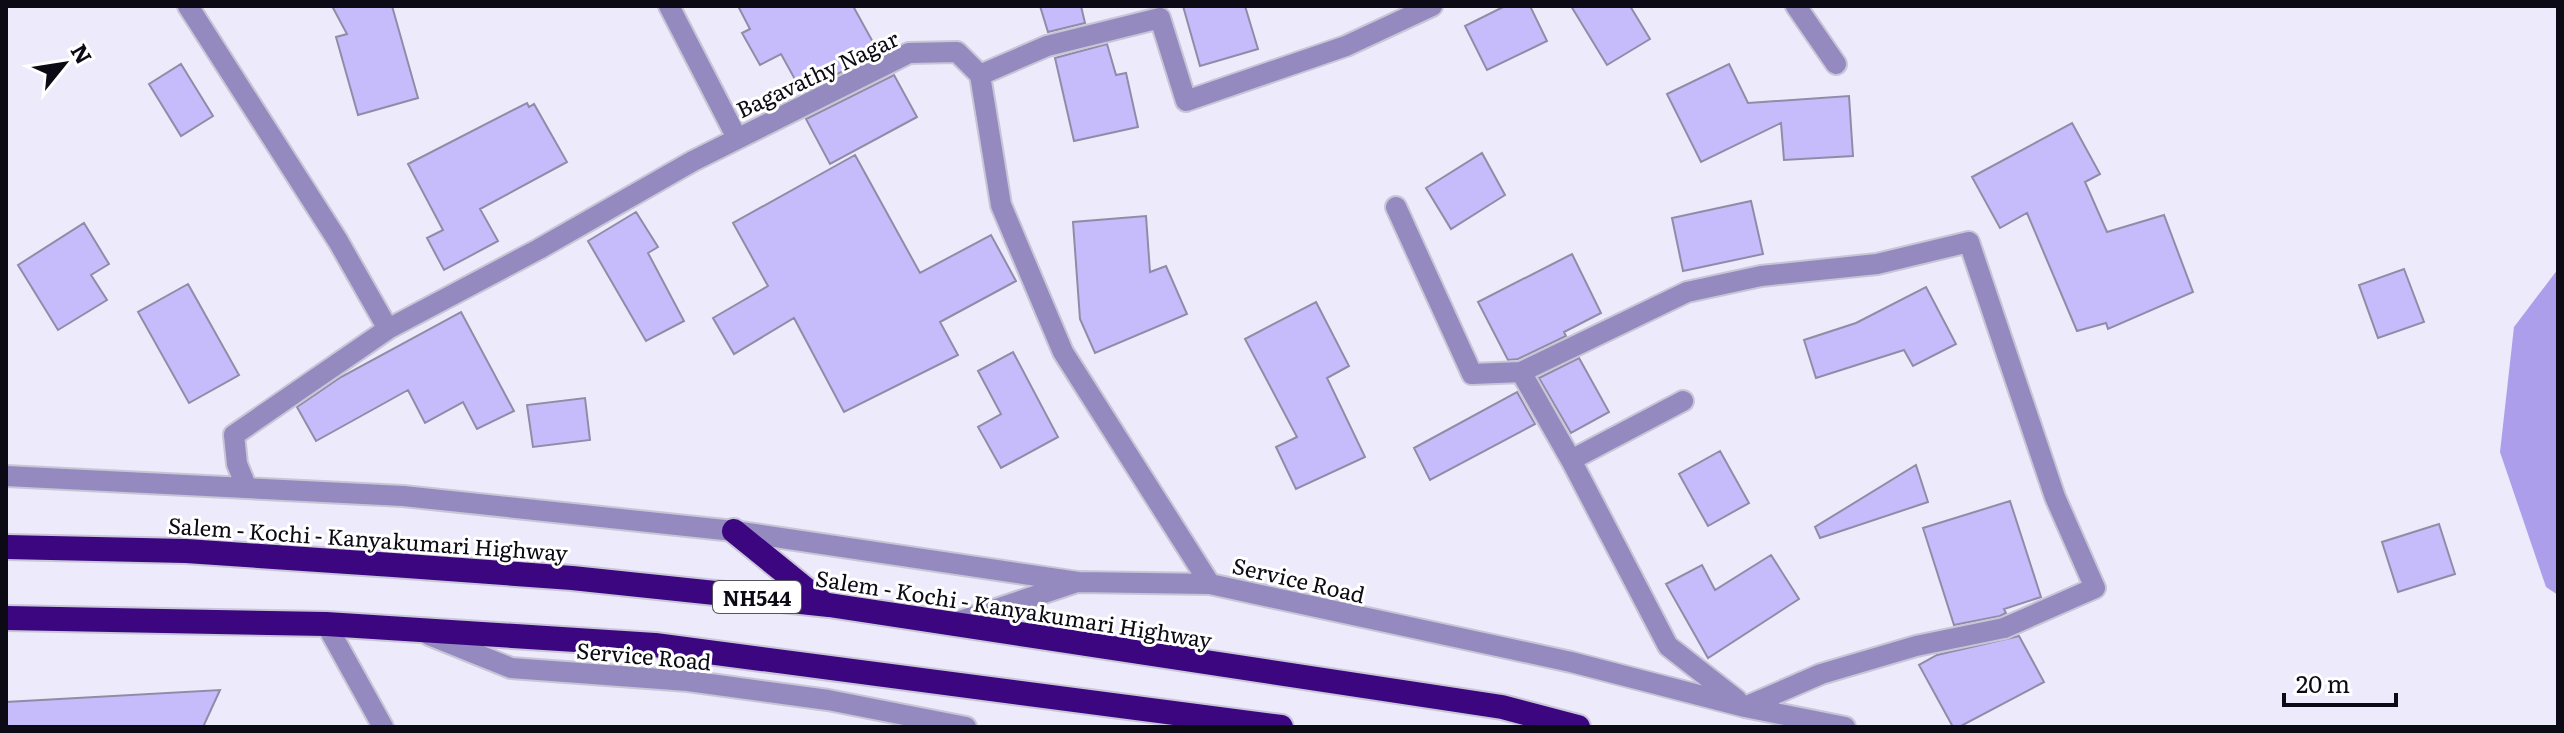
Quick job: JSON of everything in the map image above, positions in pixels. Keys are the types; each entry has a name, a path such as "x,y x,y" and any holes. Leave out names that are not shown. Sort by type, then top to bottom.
{"highway":[{"path":"734,531 824,604"},
{"name":"Salem - Kochi - Kanyakumari Highway","path":"6,547 186,551 422,567 572,578 824,604 1502,707 1578,727"},
{"path":"6,618 326,624 655,645 1281,727"}],"street":[{"path":"188,6 224,69 338,241 388,329"},
{"path":"669,6 737,138"},
{"path":"1210,584 1063,352 1001,205 980,75 1047,46 1158,12 1186,101 1346,46 1432,6"},
{"path":"1796,6 1836,64"},
{"name":"Bagavathy Nagar","path":"246,486 237,464 234,435 388,329 737,138 909,53 957,52 980,75"},
{"path":"1396,207 1472,374 1521,372 1687,292 1761,276 1877,264 1969,242 2055,497 2095,588 2004,628 1916,646 1821,674 1745,707 1668,646 1571,460 1521,372"},
{"path":"1571,460 1683,401"},
{"name":"Service Road","path":"6,476 419,497 734,531 1078,582 1210,584 1571,662 1745,707 1845,727"},
{"path":"954,623 1078,582"},
{"path":"326,624 383,727"},
{"name":"Service Road","path":"417,630 511,668 704,683 828,700 966,727"}],"shaded area":[{"path":"2558,269 2558,595 2546,587 2500,452 2514,327"}],"building":[{"path":"332,6 392,6 418,98 358,115 336,37 347,34"},
{"path":"738,6 853,6 879,53 802,92 781,54 760,65 742,33 750,29"},
{"path":"1040,6 1081,6 1085,23 1048,32"},
{"path":"1183,6 1245,6 1258,49 1200,66"},
{"path":"1505,6 1530,6 1547,41 1487,70 1465,26"},
{"path":"1571,6 1630,6 1650,39 1607,65"},
{"path":"1107,44 1116,75 1126,73 1138,127 1074,141 1055,58"},
{"path":"181,64 213,116 181,136 149,84"},
{"path":"1729,64 1748,103 1849,96 1853,156 1784,160 1781,123 1701,162 1667,94"},
{"path":"894,75 917,117 830,164 806,119"},
{"path":"527,103 529,107 534,104 567,162 480,209 498,241 444,270 427,238 443,230 408,164"},
{"path":"2072,123 2100,174 2085,182 2107,232 2164,215 2193,292 2108,329 2106,323 2077,331 2027,213 2000,228 1972,177"},
{"path":"1482,153 1505,195 1451,229 1426,188"},
{"path":"855,155 920,273 991,235 1016,281 940,322 958,355 844,412 794,318 734,354 713,318 768,286 733,223"},
{"path":"1751,201 1763,254 1683,271 1672,218"},
{"path":"636,212 658,247 648,253 684,321 646,341 588,241"},
{"path":"1146,216 1150,272 1166,266 1187,314 1095,353 1080,319 1073,222"},
{"path":"84,223 109,264 91,275 107,300 58,330 18,265"},
{"path":"1572,254 1601,313 1564,332 1566,336 1518,359 1508,360 1478,302"},
{"path":"2404,269 2424,322 2378,338 2359,285"},
{"path":"188,284 239,375 189,403 138,312"},
{"path":"1926,287 1956,344 1913,366 1904,350 1816,378 1804,340 1856,323"},
{"path":"1316,302 1349,366 1327,378 1365,457 1296,489 1276,447 1297,437 1245,339"},
{"path":"461,312 514,411 477,429 463,402 425,423 408,390 316,441 297,407 341,377"},
{"path":"1013,352 1058,437 1001,468 978,427 1001,414 978,371"},
{"path":"1579,358 1609,412 1571,433 1539,378"},
{"path":"1517,392 1535,424 1430,480 1414,448"},
{"path":"585,398 590,440 533,447 527,405"},
{"path":"1720,451 1749,503 1708,526 1679,474"},
{"path":"1916,465 1928,502 1820,538 1815,527"},
{"path":"2010,501 2041,597 2004,609 2006,613 2000,616 1954,625 1923,528"},
{"path":"2439,524 2455,574 2398,592 2382,542"},
{"path":"1771,555 1799,599 1708,658 1666,584 1702,565 1715,590"},
{"path":"2019,636 2044,682 1959,727 1953,727 1919,665 1937,655"},
{"path":"220,690 203,727 6,727 6,702"}]}
